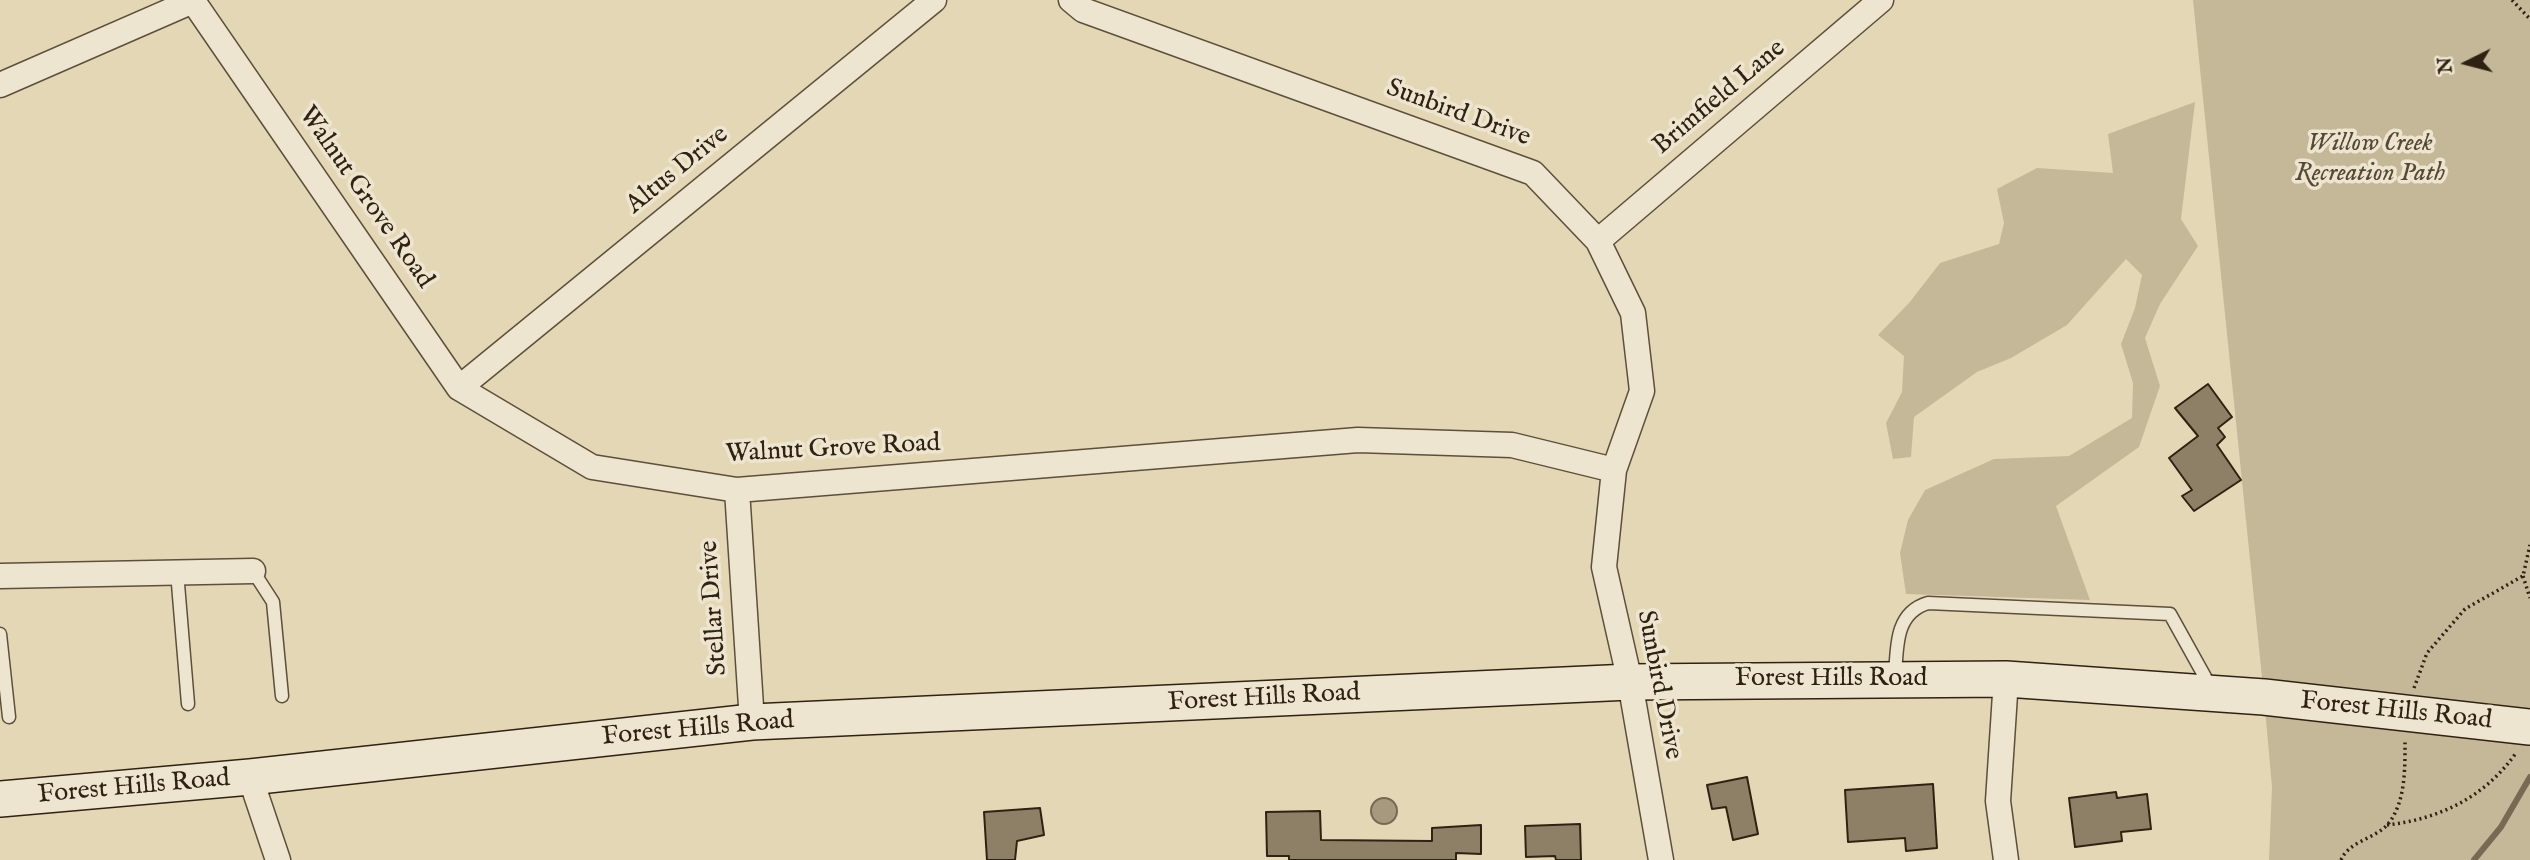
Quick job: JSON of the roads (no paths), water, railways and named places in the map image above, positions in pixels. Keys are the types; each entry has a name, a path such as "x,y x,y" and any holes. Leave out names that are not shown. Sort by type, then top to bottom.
{"street":[{"name":"Altus Drive","path":"459,388 934,0"},
{"name":"Sunbird Drive","path":"1071,0 1083,10 1533,173 1598,242 1633,313 1642,391 1614,470 1604,567 1630,682 1661,860"},
{"name":"Brimfield Lane","path":"1598,242 1881,0"},
{"name":"Walnut Grove Road","path":"194,1 459,388 592,467 737,490 1358,440 1512,445 1614,470"},
{"path":"0,85 194,1"},
{"name":"Stellar Drive","path":"737,490 752,722"},
{"path":"0,576 253,570"},
{"path":"2006,679 1998,801 2006,860"},
{"name":"Forest Hills Road","path":"0,799 250,777 752,722 1630,682 2006,679 2205,693 2525,736"},
{"path":"250,777 278,860"}],"lane":[{"path":"253,570 273,602 282,696"},
{"path":"177,572 188,704"},
{"path":"1895,680 1902,622 1914,608 1921,606 2130,612 2170,614 2205,677 2205,693"},
{"path":"0,634 9,718"}],"waterway":[{"path":"2474,860 2501,827 2530,777"}],"park label":[{"name":"Willow Creek Recreation Path","path":"2370,160"}]}
